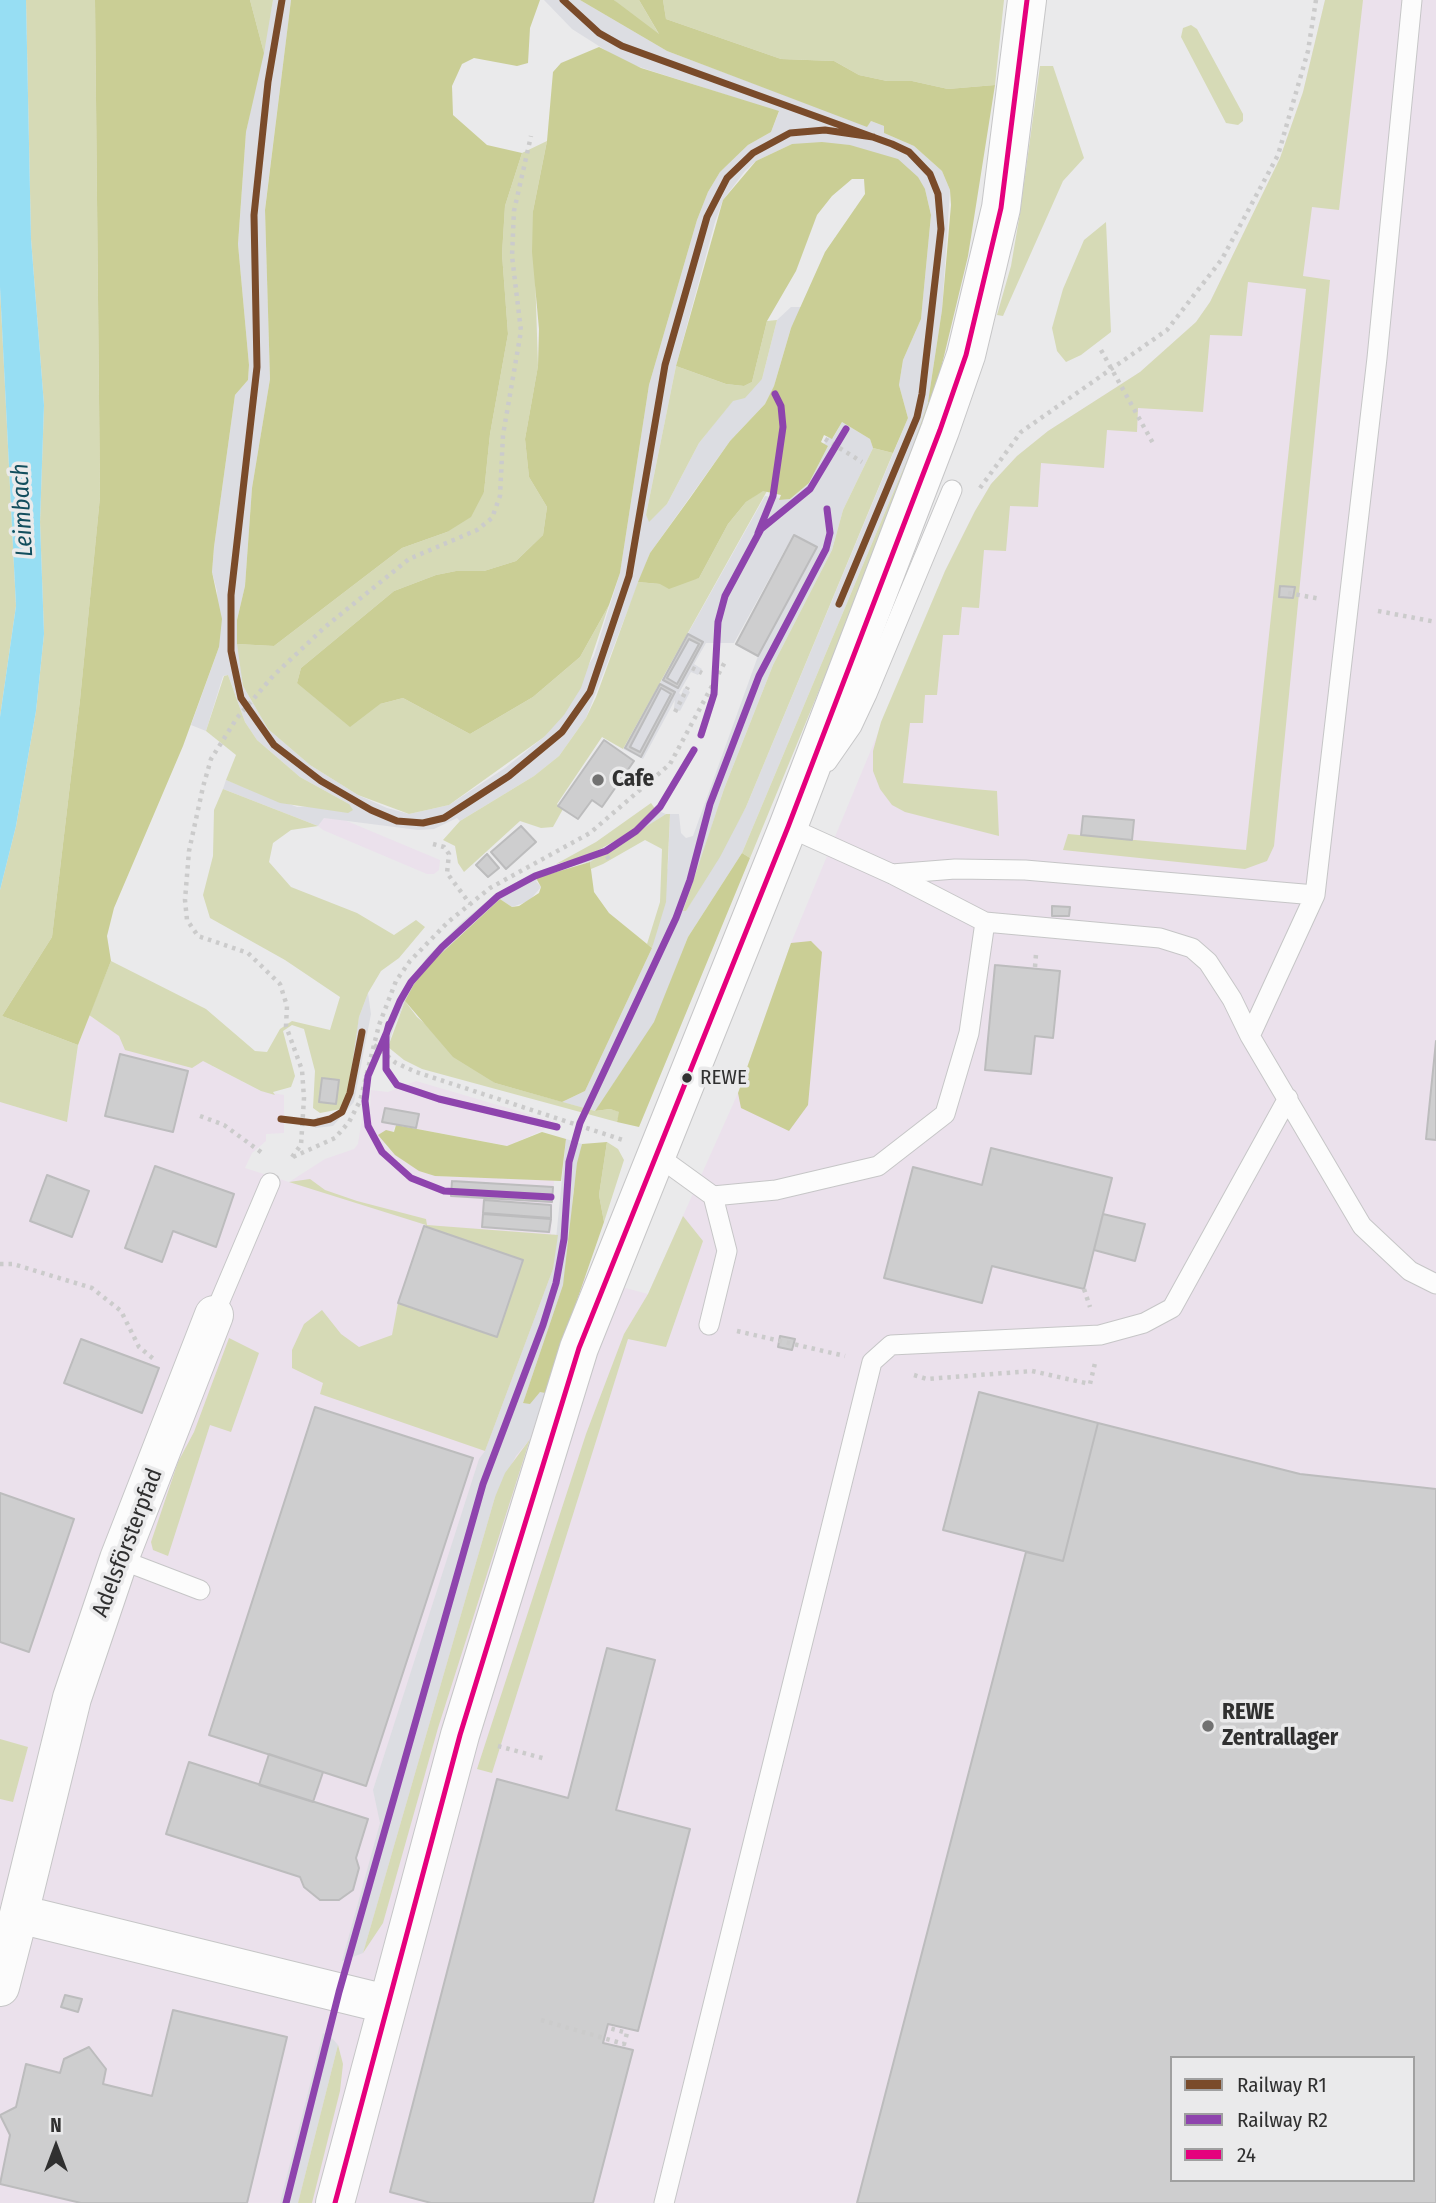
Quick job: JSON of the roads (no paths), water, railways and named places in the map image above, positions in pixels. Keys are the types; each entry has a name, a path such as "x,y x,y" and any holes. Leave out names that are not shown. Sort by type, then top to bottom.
{"street":[{"path":"335,2203 460,1735 579,1348 654,1154 792,830 966,355 1001,208 1027,0"},
{"name":"Adelsförsterpfad","path":"0,1987 72,1698 119,1559 214,1315"},
{"path":"19,1914 386,2004"}],"lane":[{"path":"1250,1037 1315,895 1377,358 1412,0"},
{"path":"952,490 852,726 822,769 792,830 892,874 985,922 1160,938 1192,948 1208,962 1362,1226 1410,1271 1436,1284"},
{"path":"892,874 955,869 1024,870 1315,895"},
{"path":"713,1196 776,1190 877,1166 945,1114 969,1033 985,922"},
{"path":"664,2203 872,1362 891,1346 1100,1335 1144,1323 1171,1308 1288,1098"},
{"path":"654,1154 713,1196 727,1251 709,1325"},
{"name":"Adelsförsterpfad","path":"214,1315 270,1183"},
{"path":"119,1559 200,1590"}],"water":[{"name":"Leimbach","path":"0,0 26,0 31,239 44,405 40,522 44,634 36,711 16,826 0,890 0,717 16,606 0,287"}],"rail line":[{"name":"R1","path":"282,0 268,82 254,215 257,367 231,595 231,651 241,698 274,745 321,781 371,810 397,821 423,823 444,818 509,776 562,732 590,692 629,576 665,365 707,217 727,178 753,153 790,133 825,130 873,137"},
{"name":"R1","path":"563,0 599,33 622,46 892,144 909,152 930,174 938,194 941,229 922,394 917,417 839,604"},
{"name":"R2","path":"758,533 773,496 783,427 781,406 775,394"},
{"name":"R2","path":"701,735 714,694 718,622 725,596 761,529 810,489 846,429"},
{"name":"R2","path":"286,2203 339,1992 483,1484 543,1325 556,1283 564,1239 569,1162 580,1123 676,918 690,880 710,804 759,676 826,549 830,533 827,509"},
{"name":"R2","path":"551,1197 444,1191 411,1178 382,1152 368,1126 365,1101 368,1076 400,1001 411,982 442,947 498,896 535,876 606,851 636,831 660,807 694,750"},
{"name":"R2","path":"389,1024 386,1035 386,1069 397,1085 439,1099 557,1127"},
{"name":"R1","path":"281,1119 314,1123 330,1119 342,1112 350,1093 362,1032"}],"place":[{"name":"Cafe","path":"598,780"},
{"name":"REWE","path":"687,1078"},
{"name":"REWE Zentrallager","path":"1208,1726"}]}
